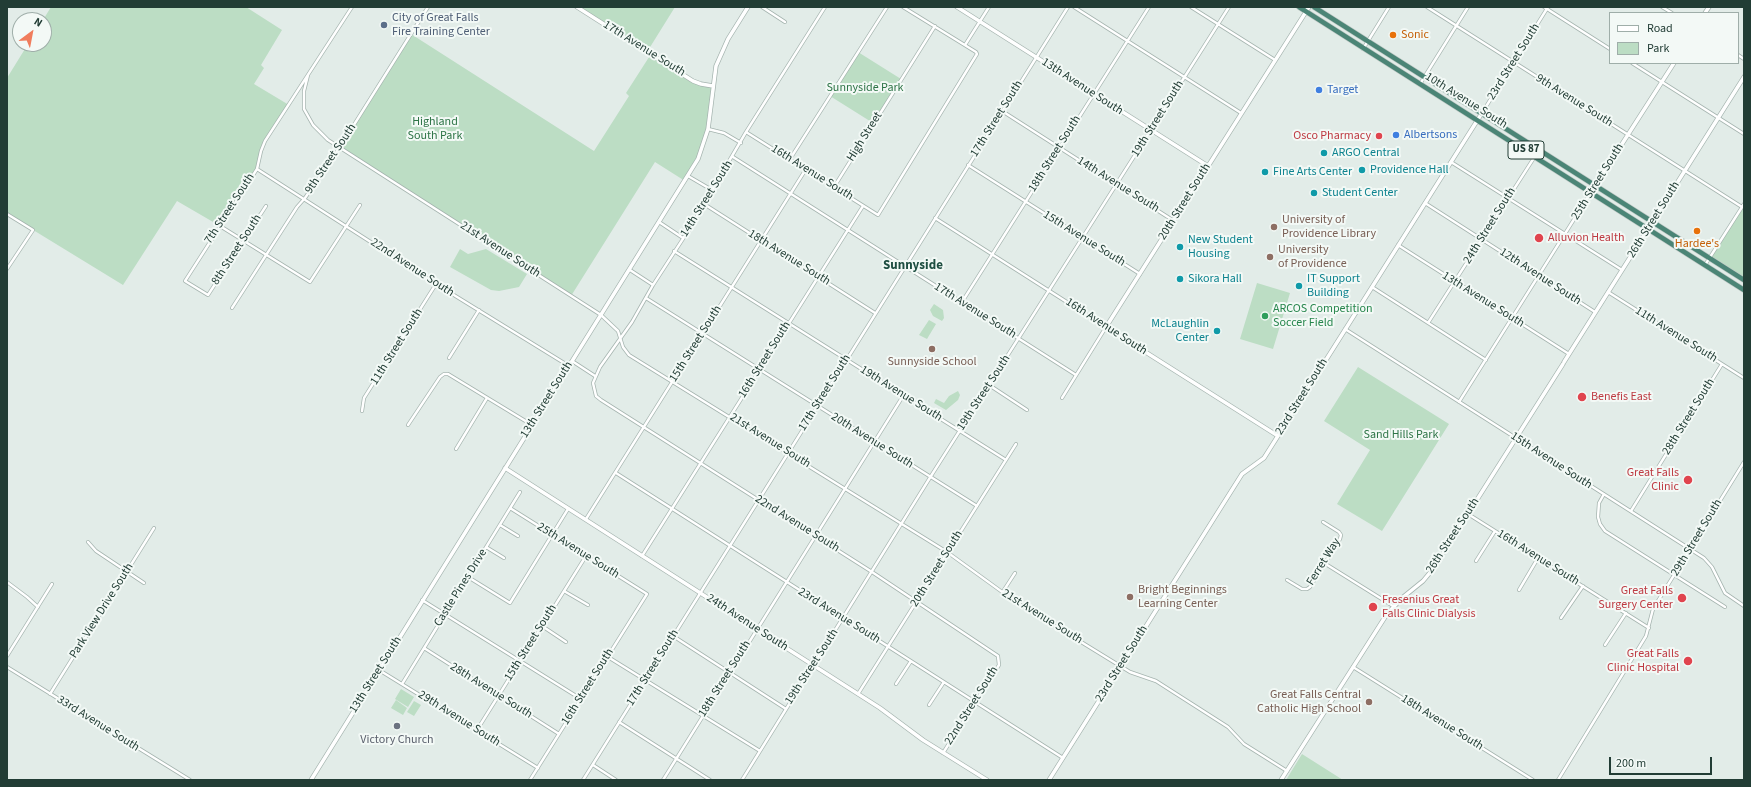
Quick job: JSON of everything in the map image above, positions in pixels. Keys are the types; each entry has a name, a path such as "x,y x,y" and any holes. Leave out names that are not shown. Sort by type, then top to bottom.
{"highway":[{"name":"10th Avenue South","path":"1299,7 1307,9 1363,49 1535,156 1648,230 1744,290"},
{"name":"10th Avenue South","path":"1314,7 1744,280"}],"street":[{"path":"308,75 352,7"},
{"name":"9th Street South","path":"232,308 297,207 305,198 340,147 428,7"},
{"name":"17th Avenue South","path":"577,7 693,81 713,86"},
{"name":"13th Street South","path":"311,780 698,159 708,129 715,70 721,54 748,7"},
{"path":"762,7 785,22"},
{"name":"14th Street South","path":"594,390 593,383 595,376 620,337 632,322 653,285 733,157 746,132 825,7"},
{"path":"790,160 887,7"},
{"path":"903,7 908,8 965,45 989,7"},
{"name":"13th Avenue South","path":"957,7 1208,166"},
{"name":"17th Street South","path":"583,780 728,546 1068,7"},
{"path":"1074,7 1241,113"},
{"name":"18th Street South","path":"962,302 1150,7"},
{"path":"1191,7 1275,60"},
{"name":"19th Street South","path":"742,780 931,476 1229,7"},
{"path":"1363,49 1389,7"},
{"name":"9th Avenue South","path":"1427,7 1742,207"},
{"path":"1420,84 1468,7"},
{"path":"1546,8 1609,48"},
{"name":"23rd Street South","path":"1049,780 1242,474 1264,458 1344,329 1514,62 1546,8"},
{"name":"20th Street South","path":"1062,398 1307,9"},
{"name":"High Street","path":"834,187 935,26"},
{"name":"16th Avenue South","path":"746,132 878,215 976,58 976,52 965,45"},
{"path":"1634,64 1744,134"},
{"name":"25th Street South","path":"1459,402 1673,64"},
{"name":"21st Avenue South","path":"308,75 304,91 304,109 308,118 320,133 601,315 614,326 623,347 629,355 730,416 947,552 1002,593 1120,666 1139,676 1149,678 1162,685 1228,727 1244,744 1287,771"},
{"name":"7th Street South","path":"208,295 185,281 257,169 265,141 308,75"},
{"name":"26th Street South","path":"1282,780 1352,667 1387,614 1393,606 1429,575 1744,77"},
{"name":"14th Avenue South","path":"1002,111 1174,220"},
{"path":"708,129 724,134 741,143"},
{"name":"24th Street South","path":"1428,323 1539,149"},
{"name":"17th Avenue South","path":"733,157 1076,375"},
{"path":"1451,162 1622,270"},
{"name":"15th Avenue South","path":"968,165 1140,274"},
{"name":"22nd Avenue South","path":"257,169 305,198 436,284 569,366"},
{"name":"15th Street South","path":"586,519 806,169"},
{"path":"688,176 712,190"},
{"name":"12th Avenue South","path":"1424,203 1596,312"},
{"name":"18th Avenue South","path":"704,204 875,313"},
{"path":"1705,265 1744,204"},
{"path":"220,226 310,282 360,205"},
{"name":"8th Street South","path":"208,295 242,240 266,206"},
{"name":"16th Street South","path":"642,556 863,206"},
{"path":"7,214 33,230 7,269"},
{"name":"16th Avenue South","path":"935,218 1278,436"},
{"path":"659,222 683,238"},
{"name":"13th Avenue South","path":"1398,245 1569,354"},
{"name":"19th Avenue South","path":"674,251 902,396 1006,460"},
{"path":"630,270 653,285"},
{"name":"11th Street South","path":"362,411 364,398 436,284"},
{"path":"1371,287 1486,360"},
{"name":"11th Avenue South","path":"1608,292 1744,378"},
{"name":"20th Avenue South","path":"646,298 977,506"},
{"path":"449,358 479,310"},
{"name":"15th Avenue South","path":"1344,329 1704,558 1712,567 1725,593 1744,606"},
{"path":"572,361 595,376"},
{"name":"28th Street South","path":"1630,511 1722,364"},
{"path":"408,425 440,377 444,374 448,374 532,425"},
{"path":"989,386 1027,410"},
{"name":"22nd Avenue South","path":"594,390 596,396 601,400 758,500 816,535 994,652 999,659"},
{"name":"18th Street South","path":"662,780 902,396"},
{"path":"456,449 487,398"},
{"name":"20th Street South","path":"858,694 1016,444"},
{"name":"29th Street South","path":"1558,780 1646,636 1653,609 1744,462"},
{"name":"24th Avenue South","path":"505,468 858,694 943,753 987,780"},
{"name":"23rd Avenue South","path":"616,473 786,583 844,618 1063,758"},
{"name":"Castle Pines Drive","path":"402,684 520,492"},
{"path":"1604,494 1599,503 1598,516 1600,524 1605,531 1725,607"},
{"name":"25th Avenue South","path":"510,508 647,594"},
{"path":"468,577 510,603 568,509"},
{"name":"16th Avenue South","path":"1468,514 1649,628"},
{"name":"Ferret Way","path":"1287,580 1302,589 1310,587 1340,539 1341,535 1339,532 1323,522"},
{"path":"500,525 518,536"},
{"name":"Park View Drive South","path":"50,694 154,528"},
{"path":"1476,561 1496,531"},
{"path":"88,542 96,551 144,583"},
{"path":"486,547 504,558"},
{"name":"15th Street South","path":"477,730 586,556"},
{"path":"1518,590 1538,558"},
{"path":"1324,563 1393,606"},
{"path":"1002,593 1015,572"},
{"path":"7,582 38,607"},
{"path":"7,656 52,584"},
{"path":"1561,618 1582,586"},
{"path":"564,590 588,606"},
{"name":"16th Street South","path":"530,780 647,594"},
{"path":"422,600 581,699"},
{"path":"1605,645 1626,613"},
{"path":"542,626 566,642"},
{"path":"673,636 786,709"},
{"name":"28th Avenue South","path":"424,648 559,734"},
{"path":"608,657 760,752"},
{"name":"22nd Street South","path":"943,753 999,665 999,659"},
{"path":"896,684 911,661"},
{"name":"33rd Avenue South","path":"7,667 190,780"},
{"name":"18th Avenue South","path":"1352,667 1533,780"},
{"name":"29th Avenue South","path":"379,670 538,768"},
{"path":"929,705 944,682"},
{"path":"618,722 710,780"},
{"path":"593,764 616,780"}],"green space":[{"path":"51,7 246,7 282,30 261,65 264,68 254,84 289,105 265,141 257,169 220,226 177,201 123,285 7,214 7,78 23,52 52,52 52,12 48,12"},
{"path":"584,7 675,7 647,52 582,10"},
{"name":"Highland South Park","path":"411,34 594,151 629,96 626,93 651,54 693,81 713,86 705,143 685,181 655,162 571,296 340,147"},
{"name":"Sunnyside Park","path":"858,52 901,79 873,123 830,96"},
{"path":"1744,204 1744,280 1709,258"},
{"path":"460,249 468,254 486,249 527,274 519,287 499,291 491,290 450,267"},
{"name":"ARCOS Competition Soccer Field","path":"1257,283 1290,293 1273,349 1240,339"},
{"path":"934,304 943,310 944,318 942,321 933,316 930,310"},
{"path":"929,320 936,324 927,339 919,335"},
{"name":"Sand Hills Park","path":"1358,367 1449,424 1382,531 1337,504 1370,450 1324,421"},
{"path":"958,391 960,395 958,400 946,410 934,403 936,399 944,403 949,396"},
{"path":"401,689 414,697 408,707 395,699"},
{"path":"396,700 407,708 403,715 391,708"},
{"path":"414,701 421,705 414,716 407,712"},
{"path":"1302,754 1343,780 1286,780"}],"place":[{"name":"City of Great Falls Fire Training Center","path":"384,25"},
{"name":"Sonic","path":"1393,35"},
{"name":"Target","path":"1319,90"},
{"name":"Albertsons","path":"1396,135"},
{"name":"Osco Pharmacy","path":"1379,136"},
{"name":"ARGO Central","path":"1324,153"},
{"name":"Providence Hall","path":"1362,170"},
{"name":"Fine Arts Center","path":"1265,172"},
{"name":"Student Center","path":"1314,193"},
{"name":"University of Providence Library","path":"1274,227"},
{"name":"Hardee's","path":"1697,231"},
{"name":"Alluvion Health","path":"1539,238"},
{"name":"New Student Housing","path":"1180,247"},
{"name":"University of Providence","path":"1270,257"},
{"name":"Sikora Hall","path":"1180,279"},
{"name":"IT Support Building","path":"1299,286"},
{"name":"ARCOS Competition Soccer Field","path":"1265,316"},
{"name":"McLaughlin Center","path":"1217,331"},
{"name":"Sunnyside School","path":"932,349"},
{"name":"Benefis East","path":"1582,397"},
{"name":"Great Falls Clinic","path":"1688,480"},
{"name":"Bright Beginnings Learning Center","path":"1130,597"},
{"name":"Great Falls Surgery Center","path":"1682,598"},
{"name":"Fresenius Great Falls Clinic Dialysis","path":"1373,607"},
{"name":"Great Falls Clinic Hospital","path":"1688,661"},
{"name":"Great Falls Central Catholic High School","path":"1369,702"},
{"name":"Victory Church","path":"397,726"}],"district":[{"name":"Sunnyside","path":"913,266"}]}
